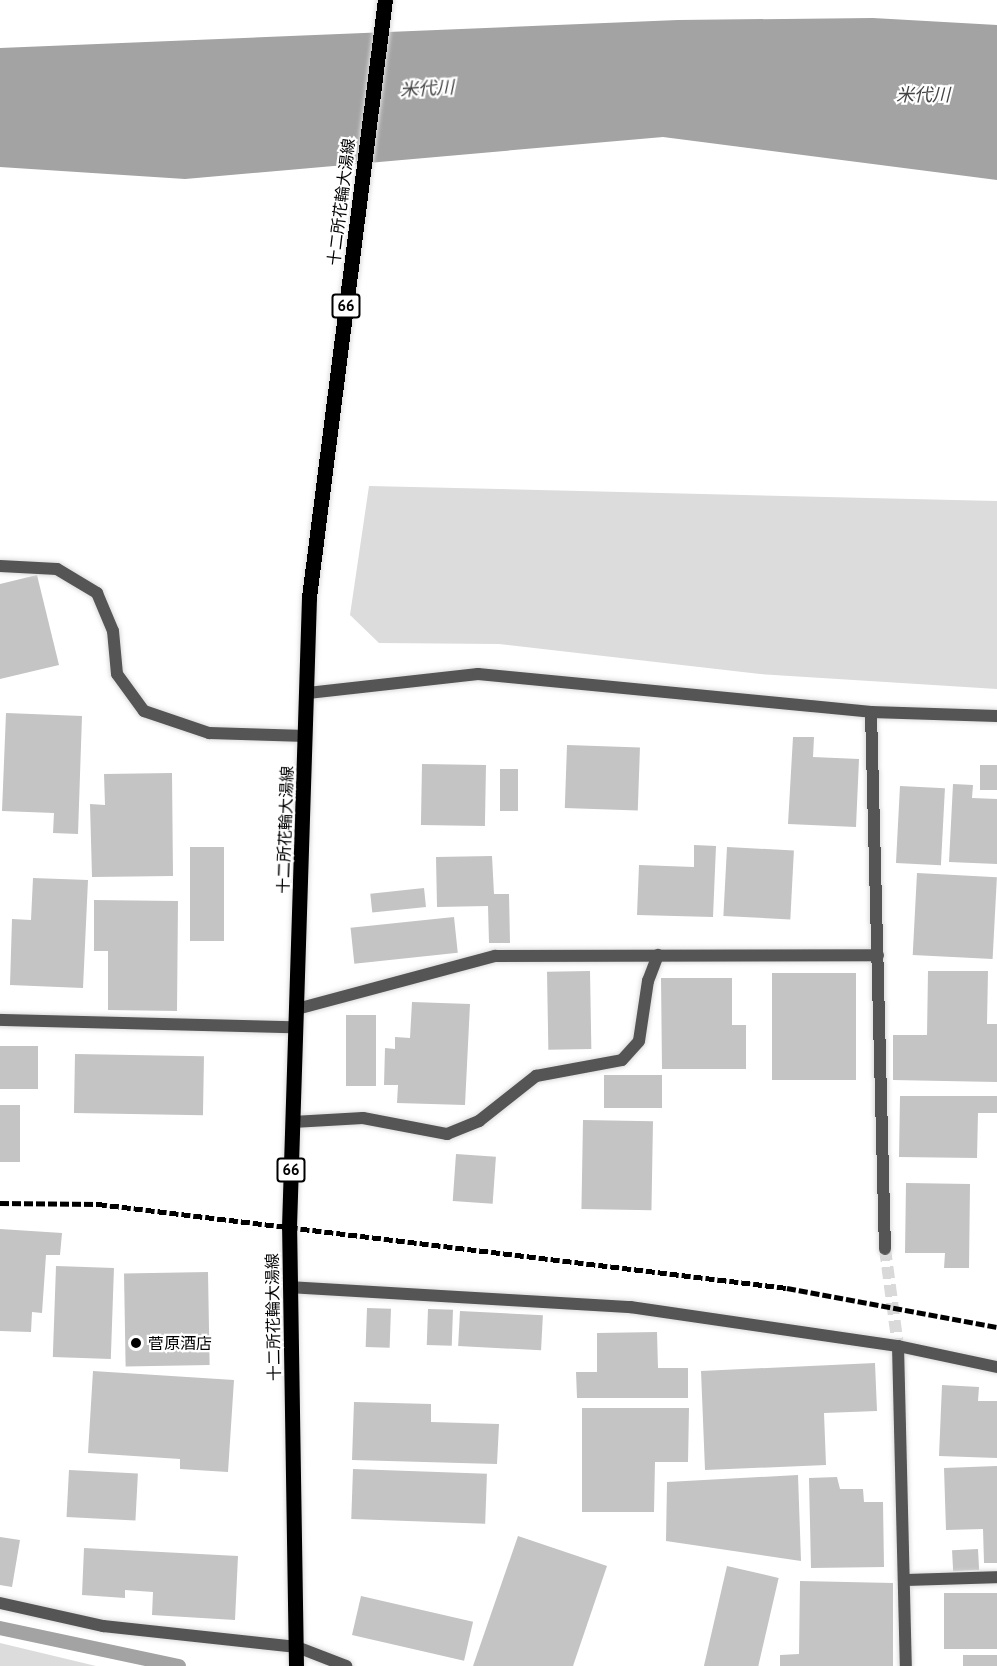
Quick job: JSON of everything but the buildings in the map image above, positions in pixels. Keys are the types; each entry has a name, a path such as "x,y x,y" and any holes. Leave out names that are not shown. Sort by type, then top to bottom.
{"main road":[{"name":"十二所花輪大湯線","path":"296,1666 290,1287 292,1122 308,693 309,597 384,8"}],"street":[{"path":"0,566 57,569 98,593 113,631 117,675 144,711 209,733 306,736"},
{"path":"308,693 478,674 871,712 997,716"},
{"path":"871,712 885,1249"},
{"path":"292,1122 363,1118 447,1134 478,1121 536,1076 622,1060 639,1041 648,981 658,955"},
{"path":"297,1009 495,956 878,955"},
{"path":"0,1020 296,1027"},
{"path":"290,1287 630,1307 898,1346 997,1367"},
{"path":"898,1346 906,1666"},
{"path":"904,1580 997,1577"},
{"path":"0,1603 103,1626 297,1647 346,1666"}],"shaded area":[{"path":"369,486 997,501 997,689 760,674 499,644 379,643 350,615"},
{"path":"0,1643 96,1666 0,1666"}],"water":[{"name":"米代川","path":"873,18 997,25 997,180 663,137 185,179 0,167 0,48 678,20"}],"waterway":[{"path":"0,1628 179,1666"}],"tunnel":[{"path":"885,1249 898,1346"}],"railway":[{"path":"0,1203 98,1204 787,1288 997,1327"}],"place":[{"name":"菅原酒店","path":"136,1343"}]}
